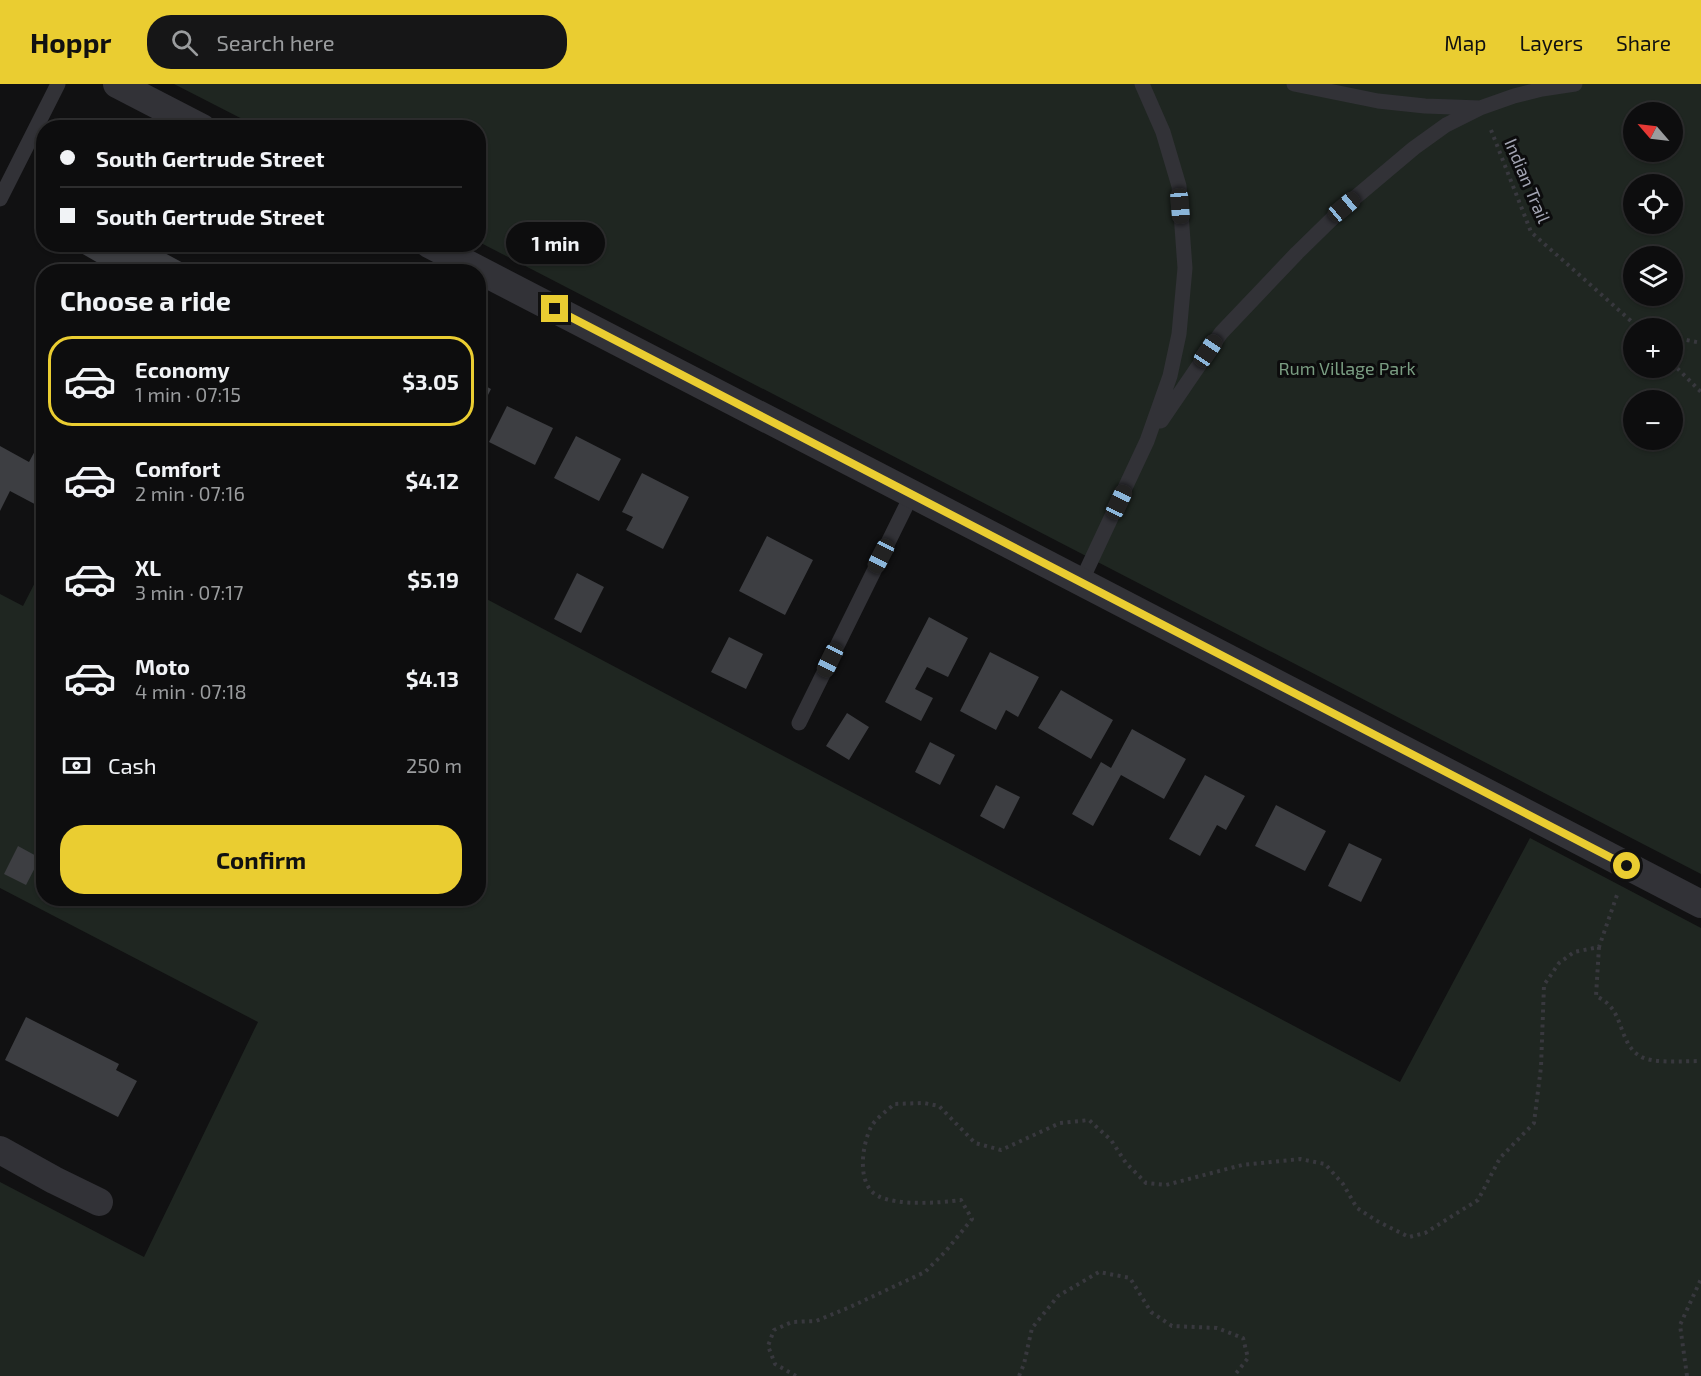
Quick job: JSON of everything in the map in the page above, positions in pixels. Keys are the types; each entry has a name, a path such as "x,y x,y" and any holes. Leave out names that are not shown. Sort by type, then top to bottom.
{"street":[{"path":"117,84 186,120"},
{"path":"444,252 468,264"},
{"path":"486,274 1701,904"},
{"path":"0,1150 99,1202"}],"lane":[{"path":"40,120 58,84"},
{"path":"1081,582 1147,441 1170,376 1179,334 1185,268 1179,186 1163,132 1142,84"},
{"path":"1294,84 1378,101 1480,108"},
{"path":"1147,441 1221,333 1344,207 1414,148 1446,124 1480,108 1524,94 1575,84"},
{"path":"0,199 36,128"},
{"path":"799,723 912,494"}],"path":[{"name":"Indian Trail","path":"1480,108 1531,232 1628,318"},
{"path":"1683,339 1701,343"},
{"path":"1683,374 1701,392"},
{"path":"1627,866 1599,946 1596,996 1609,1004 1628,1044 1640,1057 1662,1061 1701,1061"},
{"path":"796,1376 775,1364 768,1346 774,1330 792,1322 816,1321 925,1272 972,1219 961,1200 943,1203 897,1203 875,1195 865,1182 862,1157 871,1126 894,1104 924,1103 939,1106 975,1143 1001,1150 1060,1123 1089,1120 1111,1140 1126,1163 1146,1183 1166,1185 1242,1165 1300,1159 1325,1164 1343,1184 1357,1208 1408,1237 1425,1233 1478,1200 1500,1158 1534,1123 1541,1067 1544,984 1559,963 1574,952 1599,946"},
{"path":"1019,1376 1032,1328 1058,1296 1099,1272 1130,1278 1151,1312 1172,1326 1217,1328 1243,1338 1248,1358 1234,1376"},
{"path":"1687,1376 1680,1325 1701,1279"}],"green space":[{"name":"Rum Village Park","path":"174,84 1701,84 1701,874 486,246 486,120 244,120"},
{"path":"36,581 36,906 486,906 486,599 1400,1082 1530,838 1701,928 1701,1376 0,1376 0,1182 144,1257 258,1022 0,888 0,594 23,606"}],"building":[{"path":"79,252 163,252 185,264 100,264"},
{"path":"486,386 491,389 486,399"},
{"path":"507,406 553,428 535,465 489,442"},
{"path":"576,436 621,459 599,501 554,478"},
{"path":"0,446 29,462 36,449 36,505 10,491 0,511"},
{"path":"642,473 689,497 663,549 626,530 633,517 622,512"},
{"path":"767,536 813,560 785,615 739,591"},
{"path":"577,573 604,587 581,633 554,619"},
{"path":"929,617 968,638 948,677 927,667 915,689 933,698 921,721 885,702"},
{"path":"729,637 763,654 746,689 711,672"},
{"path":"990,652 1039,677 1018,717 1006,710 996,730 960,711"},
{"path":"1061,690 1113,720 1091,759 1038,728"},
{"path":"847,713 869,727 849,760 826,746"},
{"path":"1132,729 1186,759 1164,799 1121,775 1093,826 1072,814 1101,762 1111,768"},
{"path":"930,742 955,755 940,785 915,772"},
{"path":"1205,775 1245,796 1226,830 1217,825 1200,856 1169,839"},
{"path":"996,785 1020,797 1004,829 980,816"},
{"path":"1276,805 1326,831 1305,871 1255,846"},
{"path":"1349,843 1382,859 1361,902 1328,886"},
{"path":"18,846 36,856 36,866 26,885 4,874"},
{"path":"26,1017 119,1064 116,1070 137,1081 118,1117 5,1060"}],"route":[{"path":"555,309 1627,866"}]}
